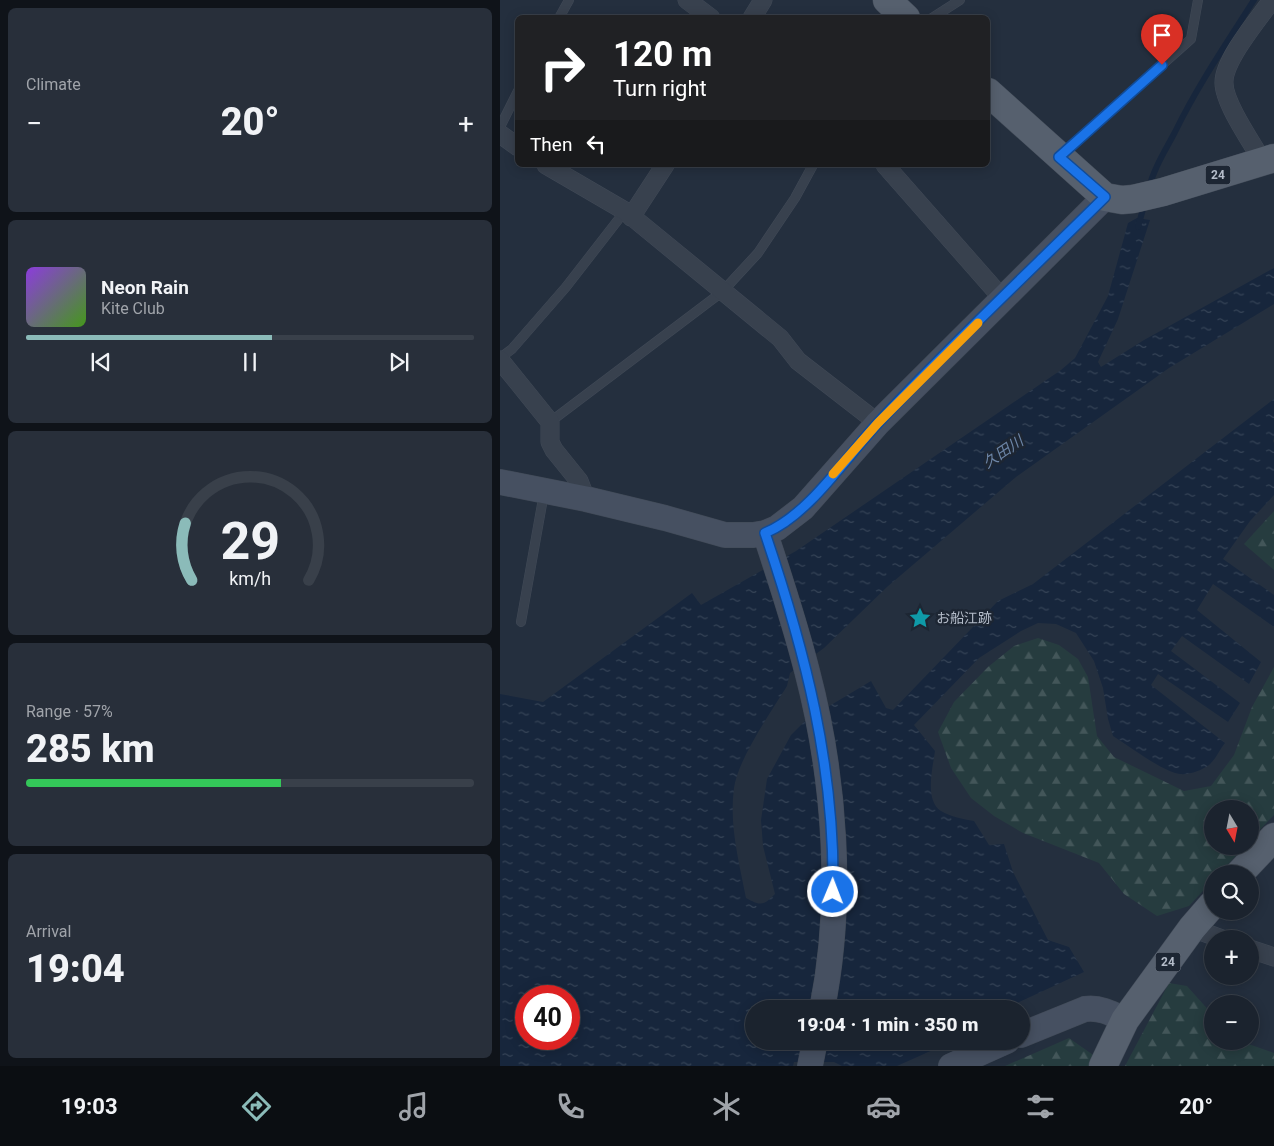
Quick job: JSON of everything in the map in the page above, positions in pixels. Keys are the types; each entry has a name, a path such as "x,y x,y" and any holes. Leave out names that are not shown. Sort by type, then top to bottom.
{"main road":[{"path":"887,0 903,15"},
{"path":"990,94 1105,197"},
{"name":"24","path":"1105,197 1122,200 1133,199 1163,192 1268,160"},
{"path":"1248,865 1274,837"},
{"name":"24","path":"1103,1066 1125,1020 1204,914"}],"street":[{"path":"687,0 707,15"},
{"path":"754,15 763,0"},
{"path":"1268,160 1230,105 1225,93 1224,82 1229,62 1272,0"},
{"path":"500,134 515,145"},
{"path":"549,167 628,214 780,338 798,361 878,423"},
{"path":"628,214 663,167"},
{"path":"887,167 1002,298"},
{"path":"500,482 586,499 725,535 765,533 787,522 803,508 878,423 1105,197"},
{"path":"500,359 550,422 550,442 554,450 579,481 586,499"},
{"path":"765,533 807,671 829,793 834,861 833,908 831,948 823,1000"},
{"path":"1192,928 1204,932"},
{"path":"1259,952 1274,957"},
{"path":"1030,1031 1085,1009 1106,1010 1125,1020"},
{"path":"810,1066 813,1050"},
{"path":"951,1066 987,1050"}],"lane":[{"path":"561,15 569,0"},
{"path":"937,15 960,0"},
{"path":"1059,157 1191,39 1196,2"},
{"path":"500,127 515,97"},
{"path":"550,422 722,292 758,253 795,198 812,167"},
{"path":"500,359 512,349 628,214"},
{"path":"521,622 544,491"}],"green space":[{"path":"1274,511 1274,570 1244,544"},
{"path":"1038,638 1059,645 1078,659 1088,677 1097,736 1114,757 1184,791 1211,786 1234,755 1252,707 1274,667 1274,815 1259,831 1259,800 1204,800 1204,855 1237,855 1227,865 1204,865 1204,890 1189,906 1157,916 1124,894 1099,863 1023,833 994,816 971,798 951,768 938,732 954,702 988,667 1014,646"},
{"path":"1169,983 1187,986 1204,1005 1204,1050 1259,1050 1259,1048 1274,1053 1274,1066 1125,1066"},
{"path":"1069,1038 1109,1066 1005,1066"}],"water":[{"name":"久田川","path":"1137,218 1150,220 1118,319 1098,362 1101,367 1144,340 1274,268 1274,304 1169,368 1016,477 887,587 824,648 790,673 787,686 756,736 742,763 734,788 733,802 735,843 746,898 755,902 765,903 775,894 763,846 761,820 767,779 791,735 806,720 871,681 886,708 893,710 998,601 1033,584 1274,399 1274,495 1250,521 1223,559 1274,595 1274,627 1213,584 1197,610 1261,662 1249,684 1182,636 1171,651 1240,703 1228,722 1158,674 1151,685 1225,743 1209,765 1188,774 1173,772 1156,764 1113,736 1103,688 1094,661 1076,633 1056,624 1038,623 1021,631 979,658 914,725 935,751 931,791 936,806 949,815 974,821 989,845 1004,844 1013,872 1048,940 1069,947 1084,972 1023,1000 745,1000 745,1050 933,1050 897,1066 842,1066 834,1062 794,1062 793,1066 500,1066 500,694 543,702 692,593 701,605 796,551 1061,370 1075,358 1108,296 1128,223"}],"waterway":[{"path":"1149,188 1160,160 1193,98 1254,0"},
{"path":"1138,227 1145,202"}],"slow traffic":[{"path":"833,474 878,423 978,323"}],"place":[{"name":"お船江跡","path":"920,618"}],"route":[{"path":"833,892 832,820 823,752 807,671 765,533 787,522 803,508 878,423 1105,197 1059,157 1162,65"}]}
